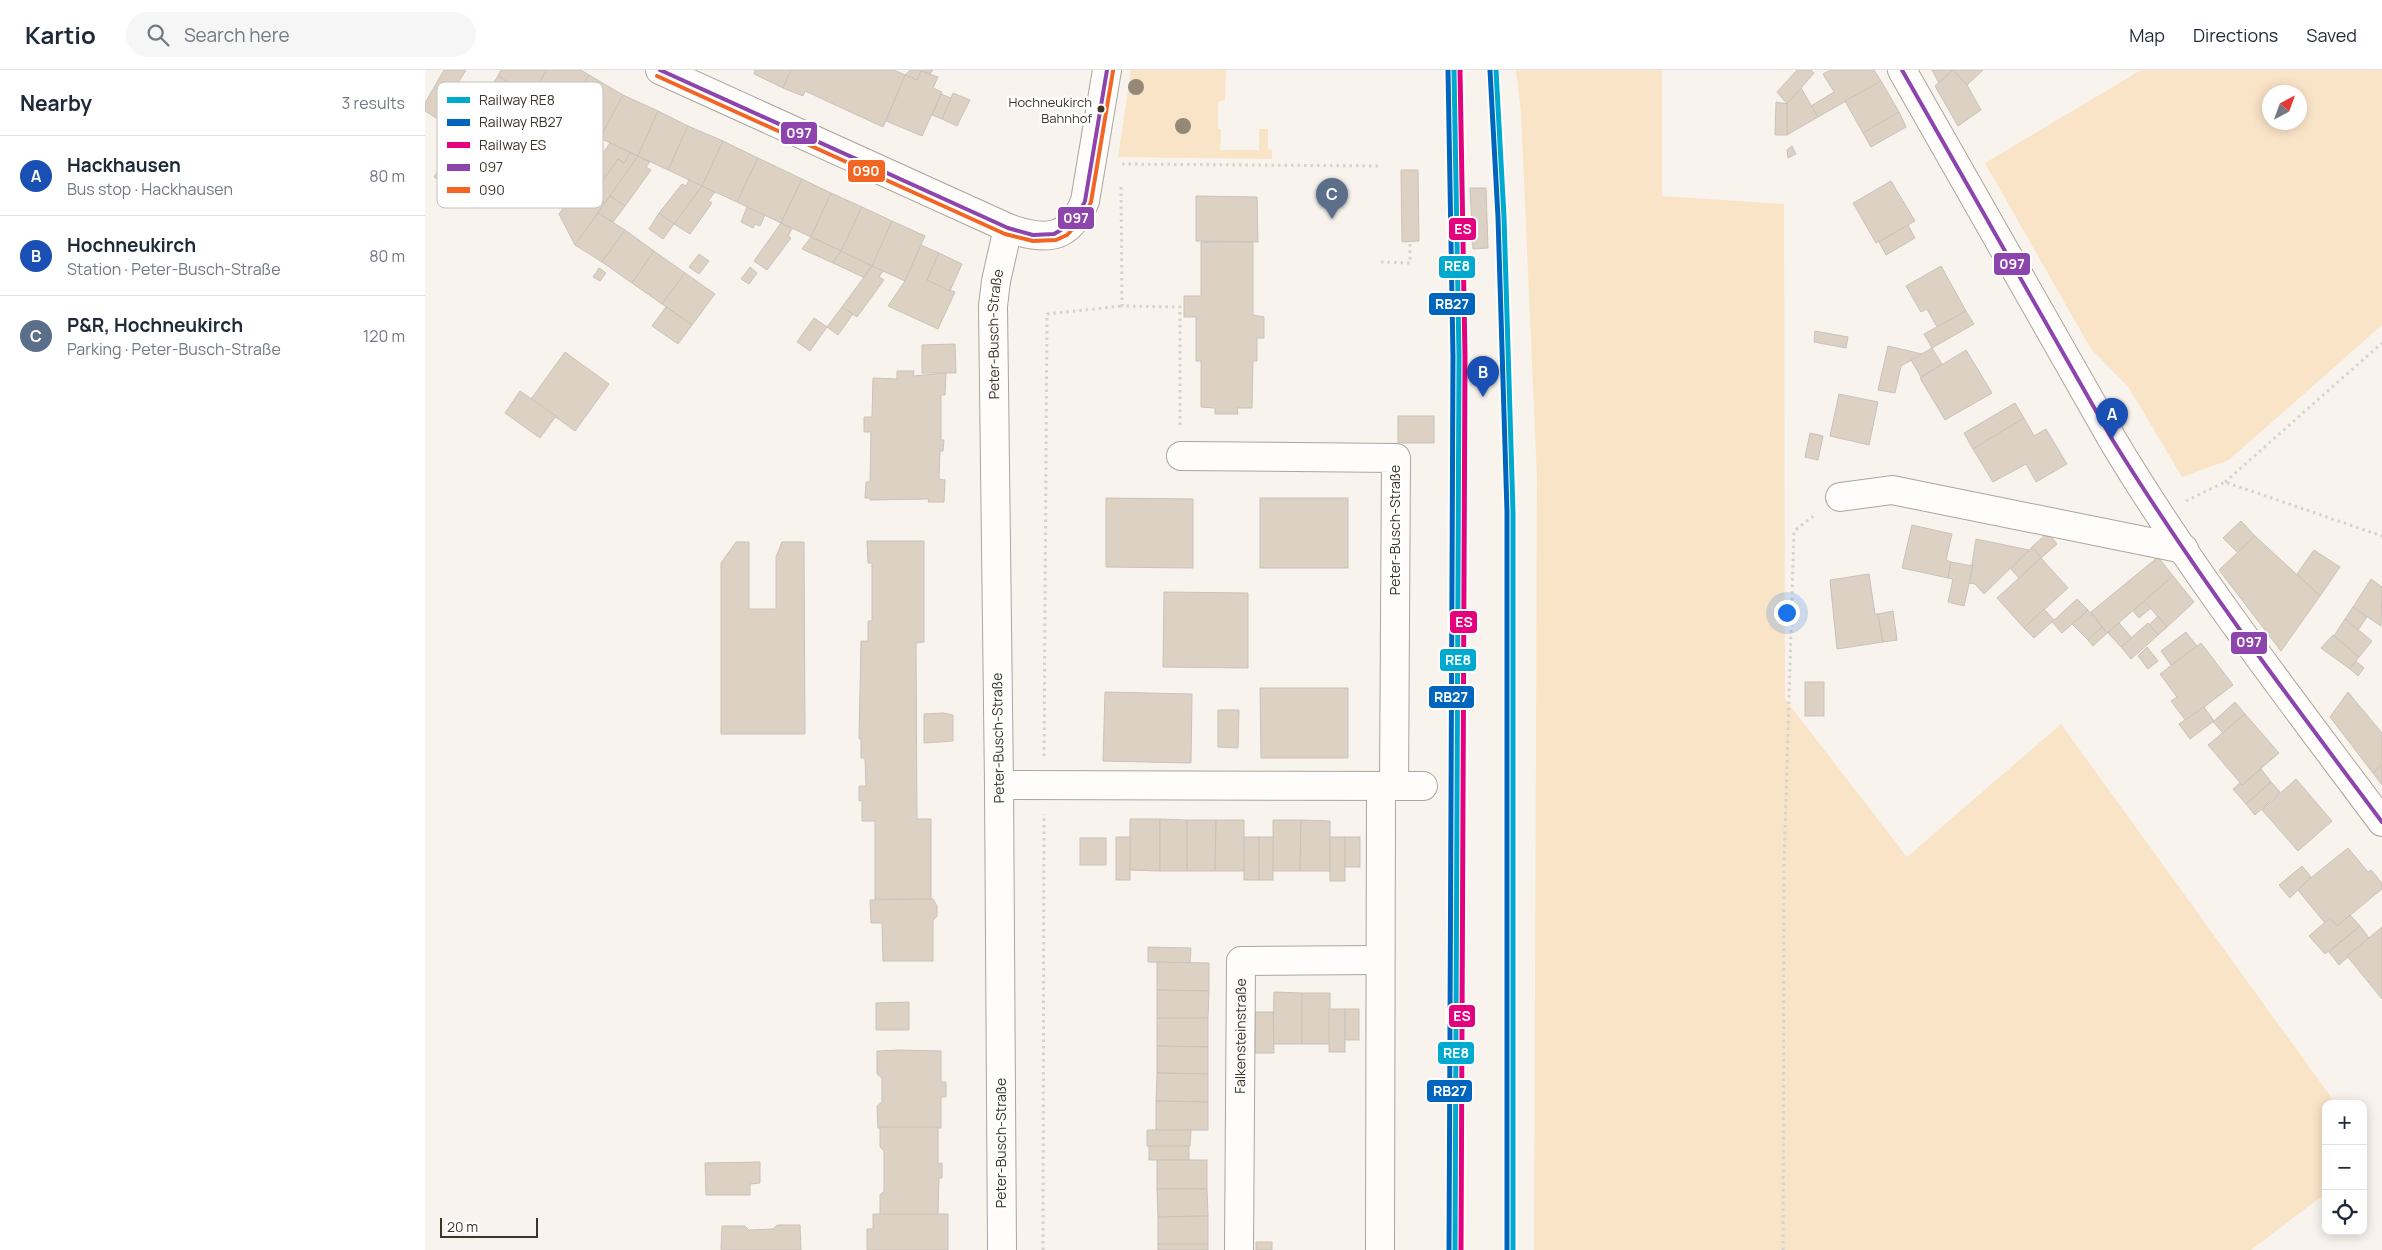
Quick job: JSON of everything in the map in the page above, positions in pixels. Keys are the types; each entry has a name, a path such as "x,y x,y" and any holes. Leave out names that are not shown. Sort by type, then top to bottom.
{"street":[{"path":"660,70 1008,228 1040,237 1062,232 1071,225 1085,201 1107,70"},
{"path":"1902,70 2112,439 2184,549 2382,822"},
{"name":"Peter-Busch-Straße","path":"1002,1250 993,306 995,281 1008,228"},
{"name":"Peter-Busch-Straße","path":"1181,456 1396,458 1387,786"},
{"path":"1840,497 1892,490 2184,549"},
{"path":"999,785 1423,786"},
{"path":"1380,1250 1380,960 1387,786"},
{"name":"Falkensteinstraße","path":"1239,1250 1241,960 1380,960"}],"path":[{"path":"1091,163 1379,166"},
{"path":"1121,164 1121,172"},
{"path":"1121,181 1122,306"},
{"path":"1480,200 1481,248"},
{"path":"1381,262 1410,263 1410,201"},
{"path":"1043,1250 1047,314 1122,306 1180,307 1181,456"},
{"path":"2160,514 2225,482 2382,343"},
{"path":"2225,482 2382,536"},
{"path":"1783,1250 1784,867 1794,531 1840,497"}],"shaded area":[{"path":"1131,70 1226,70 1225,100 1218,102 1218,129 1221,129 1220,150 1259,150 1259,129 1268,129 1268,149 1272,150 1272,159 1118,157"},
{"path":"1516,70 1662,70 1662,196 1784,204 1785,699 1907,857 2061,724 2333,1100 2322,1100 2322,1196 2251,1250 1534,1250 1537,478 1521,113"},
{"path":"2141,70 2382,70 2382,325 2229,460 2182,477 2129,388 2091,349 1985,163"}],"building":[{"path":"444,70 466,70 459,82 437,82"},
{"path":"501,70 547,70 539,82 507,82 498,76"},
{"path":"547,70 581,70 589,75 585,82 540,82"},
{"path":"755,70 791,70 783,88 754,74"},
{"path":"791,70 894,70 905,75 883,127 805,91 803,96 783,88"},
{"path":"910,70 933,70 930,74 921,71 917,80 905,75"},
{"path":"1797,70 1811,70 1814,73 1787,104 1777,92"},
{"path":"1830,70 1874,70 1881,81 1818,117 1811,106 1834,92 1823,74"},
{"path":"1932,70 1953,70 1939,83"},
{"path":"1953,70 1983,70 1967,85"},
{"path":"1953,70 1967,85 1981,110 1958,126 1935,86"},
{"path":"921,71 938,77 933,88 942,92 922,136 886,121 905,75 917,80"},
{"path":"589,75 601,82 585,82"},
{"path":"498,76 508,82 494,82"},
{"path":"1881,81 1899,112 1863,133 1845,101"},
{"path":"437,82 437,118 425,111 425,103"},
{"path":"603,83 623,95 603,132"},
{"path":"1801,88 1818,117 1787,135 1787,104"},
{"path":"953,93 970,100 957,126 942,119"},
{"path":"941,94 951,98 942,119 932,115"},
{"path":"623,95 658,111 638,156 603,139 603,132"},
{"path":"1776,102 1787,104 1787,135 1775,135"},
{"path":"658,111 688,126 668,170 638,156"},
{"path":"1899,112 1906,127 1871,147 1863,133"},
{"path":"688,126 723,141 702,186 668,170"},
{"path":"723,141 758,158 737,202 702,186"},
{"path":"610,143 630,153 624,163 618,159 603,181 603,153"},
{"path":"1792,146 1796,154 1788,158 1787,150"},
{"path":"630,153 638,156 605,203 603,202 603,181 618,159 624,163"},
{"path":"638,156 650,162 646,167 651,170 625,206 610,196"},
{"path":"758,158 802,179 781,223 737,202"},
{"path":"1401,170 1418,170 1419,241 1402,242"},
{"path":"802,179 831,193 811,237 781,223"},
{"path":"689,180 702,186 674,224 659,213 682,184 686,186"},
{"path":"1891,181 1915,221 1876,243 1853,203"},
{"path":"702,186 715,192 708,201 712,203 690,234 674,224"},
{"path":"1470,188 1486,188 1488,248 1473,249"},
{"path":"831,193 862,207 841,251 811,237"},
{"path":"610,196 625,206 613,222 598,213"},
{"path":"1196,196 1257,197 1258,242 1196,241"},
{"path":"747,207 765,215 760,226 755,224 753,228 741,222"},
{"path":"862,207 892,221 872,266 841,251"},
{"path":"563,208 601,208 575,245 559,214"},
{"path":"598,213 625,230 602,262 575,245"},
{"path":"659,213 674,224 663,239 649,229"},
{"path":"892,221 925,236 905,281 872,266"},
{"path":"781,223 792,229 788,236 791,238 767,270 754,261"},
{"path":"1908,225 1915,238 1886,255 1879,242"},
{"path":"625,230 654,251 632,283 602,262"},
{"path":"811,237 841,251 833,263 802,249"},
{"path":"1201,242 1253,242 1253,315 1264,317 1264,338 1257,338 1257,361 1253,361 1252,408 1237,408 1238,414 1215,414 1215,408 1201,407 1201,361 1196,361 1196,317 1184,317 1184,296 1201,296"},
{"path":"921,245 939,253 927,280 955,292 938,329 888,306 905,281"},
{"path":"654,251 685,273 662,304 632,283"},
{"path":"841,251 872,266 863,277 833,263"},
{"path":"939,253 962,264 950,291 927,280"},
{"path":"699,254 709,261 699,274 689,267"},
{"path":"872,266 883,271 879,277 884,280 857,317 842,307"},
{"path":"1941,266 1966,311 1937,327 1927,309 1921,312 1906,286"},
{"path":"750,267 757,273 749,284 741,279"},
{"path":"599,268 606,273 600,281 593,277"},
{"path":"685,273 715,294 692,325 662,304"},
{"path":"666,307 692,325 678,344 652,326"},
{"path":"842,307 853,314 838,335 827,327"},
{"path":"1966,311 1974,324 1932,348 1924,334"},
{"path":"814,318 827,327 810,351 797,342"},
{"path":"1815,331 1848,337 1846,348 1814,342"},
{"path":"955,344 956,373 922,373 922,345"},
{"path":"1888,346 1922,354 1901,366 1895,393 1878,390"},
{"path":"1932,348 1942,364 1921,377 1911,360"},
{"path":"1966,350 1992,393 1945,420 1920,378"},
{"path":"565,352 609,384 575,431 531,399"},
{"path":"897,371 914,371 913,376 946,373 945,395 941,395 941,440 944,440 943,451 940,451 939,479 945,480 944,502 928,502 929,499 870,500 870,498 865,498 866,482 870,482 871,432 864,432 864,417 872,417 873,378 897,379"},
{"path":"520,391 556,416 540,438 505,413"},
{"path":"1839,394 1878,402 1869,445 1830,436"},
{"path":"2015,403 2024,418 1973,449 1964,433"},
{"path":"1398,416 1434,416 1434,443 1398,443"},
{"path":"2024,418 2034,436 2046,429 2067,464 2036,482 2026,464 1993,482 1973,449"},
{"path":"1810,433 1823,436 1818,460 1805,457"},
{"path":"1106,498 1193,499 1193,568 1106,567"},
{"path":"1260,498 1348,498 1348,568 1260,568"},
{"path":"2241,521 2255,536 2238,553 2223,538"},
{"path":"1912,525 1952,534 1946,560 1951,562 1948,578 1902,568"},
{"path":"2045,535 2050,535 2057,544 2041,558 2032,547"},
{"path":"2255,536 2320,596 2281,651 2219,570"},
{"path":"1976,539 2029,550 1984,594 1975,584 1969,583"},
{"path":"867,541 924,541 924,642 916,643 917,819 931,819 931,899 875,899 875,821 862,821 862,800 859,801 859,786 866,786 865,758 861,758 861,739 859,739 861,641 868,641 868,621 872,621 872,563 868,563"},
{"path":"736,542 749,542 749,609 776,609 776,557 782,542 804,542 805,734 721,734 721,563"},
{"path":"2032,547 2041,558 2019,578 2011,569"},
{"path":"2314,550 2340,567 2320,596 2297,574"},
{"path":"2158,557 2173,576 2107,633 2091,612"},
{"path":"2041,558 2068,588 2024,628 1997,598"},
{"path":"1951,562 1973,566 1964,606 1948,602 1953,579 1948,578"},
{"path":"1869,574 1875,614 1878,614 1883,642 1837,649 1830,580"},
{"path":"2173,576 2194,602 2167,627 2144,601"},
{"path":"2371,579 2382,587 2381,626 2353,607"},
{"path":"1164,592 1248,593 1248,668 1163,667"},
{"path":"2077,599 2088,610 2062,633 2052,622"},
{"path":"2144,601 2151,608 2139,618 2133,611"},
{"path":"2353,607 2367,617 2358,630 2345,619"},
{"path":"2044,609 2054,620 2034,638 2024,628"},
{"path":"2088,610 2102,627 2088,640 2072,624"},
{"path":"1893,611 1897,640 1883,642 1878,614"},
{"path":"2158,616 2167,627 2158,635 2149,625"},
{"path":"2345,619 2372,641 2359,657 2334,636"},
{"path":"2119,623 2132,638 2121,647 2108,633"},
{"path":"2148,623 2158,635 2131,659 2121,647"},
{"path":"2102,627 2107,633 2093,646 2088,640"},
{"path":"2186,632 2197,646 2171,665 2161,651"},
{"path":"2333,635 2359,657 2350,669 2321,648"},
{"path":"2201,643 2233,685 2186,721 2171,701 2177,697 2160,674"},
{"path":"2147,647 2158,661 2148,669 2138,656"},
{"path":"2356,661 2364,668 2358,676 2350,669"},
{"path":"1805,682 1824,682 1824,716 1805,716"},
{"path":"1260,688 1348,688 1348,758 1261,758"},
{"path":"1105,692 1192,694 1191,763 1103,761"},
{"path":"2348,692 2382,733 2382,765 2373,773 2330,717"},
{"path":"2235,702 2245,714 2223,733 2213,722"},
{"path":"2204,707 2214,721 2190,739 2179,724"},
{"path":"1218,710 1239,710 1238,748 1218,747"},
{"path":"943,713 953,715 953,741 924,743 924,714"},
{"path":"2245,714 2279,753 2242,785 2208,745"},
{"path":"2382,765 2382,785 2373,773"},
{"path":"2261,769 2271,782 2246,804 2233,789 2240,783 2242,785"},
{"path":"2296,779 2332,821 2298,851 2262,810"},
{"path":"2271,782 2280,792 2255,815 2246,804"},
{"path":"1130,819 1160,819 1160,871 1130,870"},
{"path":"1160,819 1187,820 1187,871 1160,871"},
{"path":"1187,820 1216,820 1215,871 1187,871"},
{"path":"1216,820 1244,820 1244,871 1215,871"},
{"path":"1273,820 1301,820 1300,871 1273,871"},
{"path":"1301,820 1330,821 1330,871 1300,871"},
{"path":"1116,837 1130,837 1130,880 1116,880"},
{"path":"1244,837 1259,837 1259,880 1244,880"},
{"path":"1259,837 1273,837 1273,880 1259,880"},
{"path":"1330,837 1345,837 1345,881 1330,881"},
{"path":"1345,837 1360,837 1360,867 1345,867"},
{"path":"1080,838 1106,838 1106,865 1080,865"},
{"path":"2348,848 2368,872 2371,870 2382,883 2382,889 2337,926 2330,918 2325,923 2297,889"},
{"path":"2302,866 2311,877 2290,898 2279,885"},
{"path":"933,899 937,906 937,916 933,921 933,961 883,961 882,923 871,923 870,900"},
{"path":"2350,915 2360,926 2325,954 2309,936 2330,918 2337,926"},
{"path":"2360,926 2369,938 2339,965 2329,952"},
{"path":"2382,927 2382,999 2347,956"},
{"path":"1148,947 1191,948 1190,963 1148,962"},
{"path":"1157,962 1209,963 1209,991 1157,990"},
{"path":"1157,990 1209,991 1208,1018 1157,1018"},
{"path":"1274,992 1302,993 1302,1044 1273,1044"},
{"path":"1302,993 1330,993 1330,1044 1302,1044"},
{"path":"909,1002 909,1030 876,1030 876,1003"},
{"path":"1329,1009 1345,1009 1345,1052 1329,1052"},
{"path":"1345,1009 1359,1009 1359,1040 1345,1040"},
{"path":"1255,1012 1273,1012 1274,1053 1255,1053"},
{"path":"1157,1018 1208,1018 1208,1047 1157,1046"},
{"path":"1157,1046 1208,1047 1208,1074 1157,1073"},
{"path":"877,1051 941,1051 941,1082 946,1082 946,1097 941,1097 941,1128 878,1128 877,1106 882,1102 882,1078 877,1074"},
{"path":"1157,1073 1208,1074 1208,1102 1156,1101"},
{"path":"1156,1101 1208,1102 1208,1130 1156,1130"},
{"path":"880,1127 938,1127 938,1164 942,1163 942,1178 939,1178 938,1215 880,1215 880,1195 884,1191 884,1151 880,1147"},
{"path":"1147,1130 1191,1130 1190,1146 1147,1146"},
{"path":"1149,1146 1189,1146 1189,1160 1149,1160"},
{"path":"1157,1160 1207,1160 1207,1189 1157,1189"},
{"path":"760,1162 760,1183 750,1184 750,1195 706,1195 705,1163"},
{"path":"1157,1189 1207,1189 1208,1216 1158,1217"},
{"path":"873,1214 948,1214 948,1250 867,1250 867,1229 873,1229"},
{"path":"1208,1216 1208,1244 1158,1244 1158,1217"},
{"path":"777,1225 800,1225 801,1250 721,1250 722,1226 745,1226 749,1230 773,1229"},
{"path":"1256,1242 1272,1242 1272,1250 1256,1250"},
{"path":"1158,1244 1208,1244 1208,1250 1158,1250"}],"rail line":[{"name":"RB27","path":"1448,70 1453,356 1449,1250"},
{"name":"RE8","path":"1454,70 1459,356 1455,1250"},
{"name":"ES","path":"1460,70 1465,356 1461,1250"},
{"name":"RB27","path":"1490,70 1498,217 1507,512 1507,1250"},
{"name":"RE8","path":"1496,70 1504,217 1513,512 1513,1250"}],"transit line":[{"name":"097","path":"660,70 1008,228 1033,235 1054,234 1071,224 1079,214 1085,201 1107,70"},
{"name":"097","path":"1902,70 2112,439 2143,489 2243,634 2382,822"},
{"name":"090","path":"657,76 1005,234 1033,241 1056,240 1067,235 1084,217 1091,202 1113,71"}],"place":[{"name":"Hochneukirch Bahnhof","path":"1101,109"},
{"name":"P&R, Hochneukirch","path":"1332,219"},
{"name":"Hochneukirch","path":"1483,397"},
{"name":"Hackhausen","path":"2112,439"}]}
